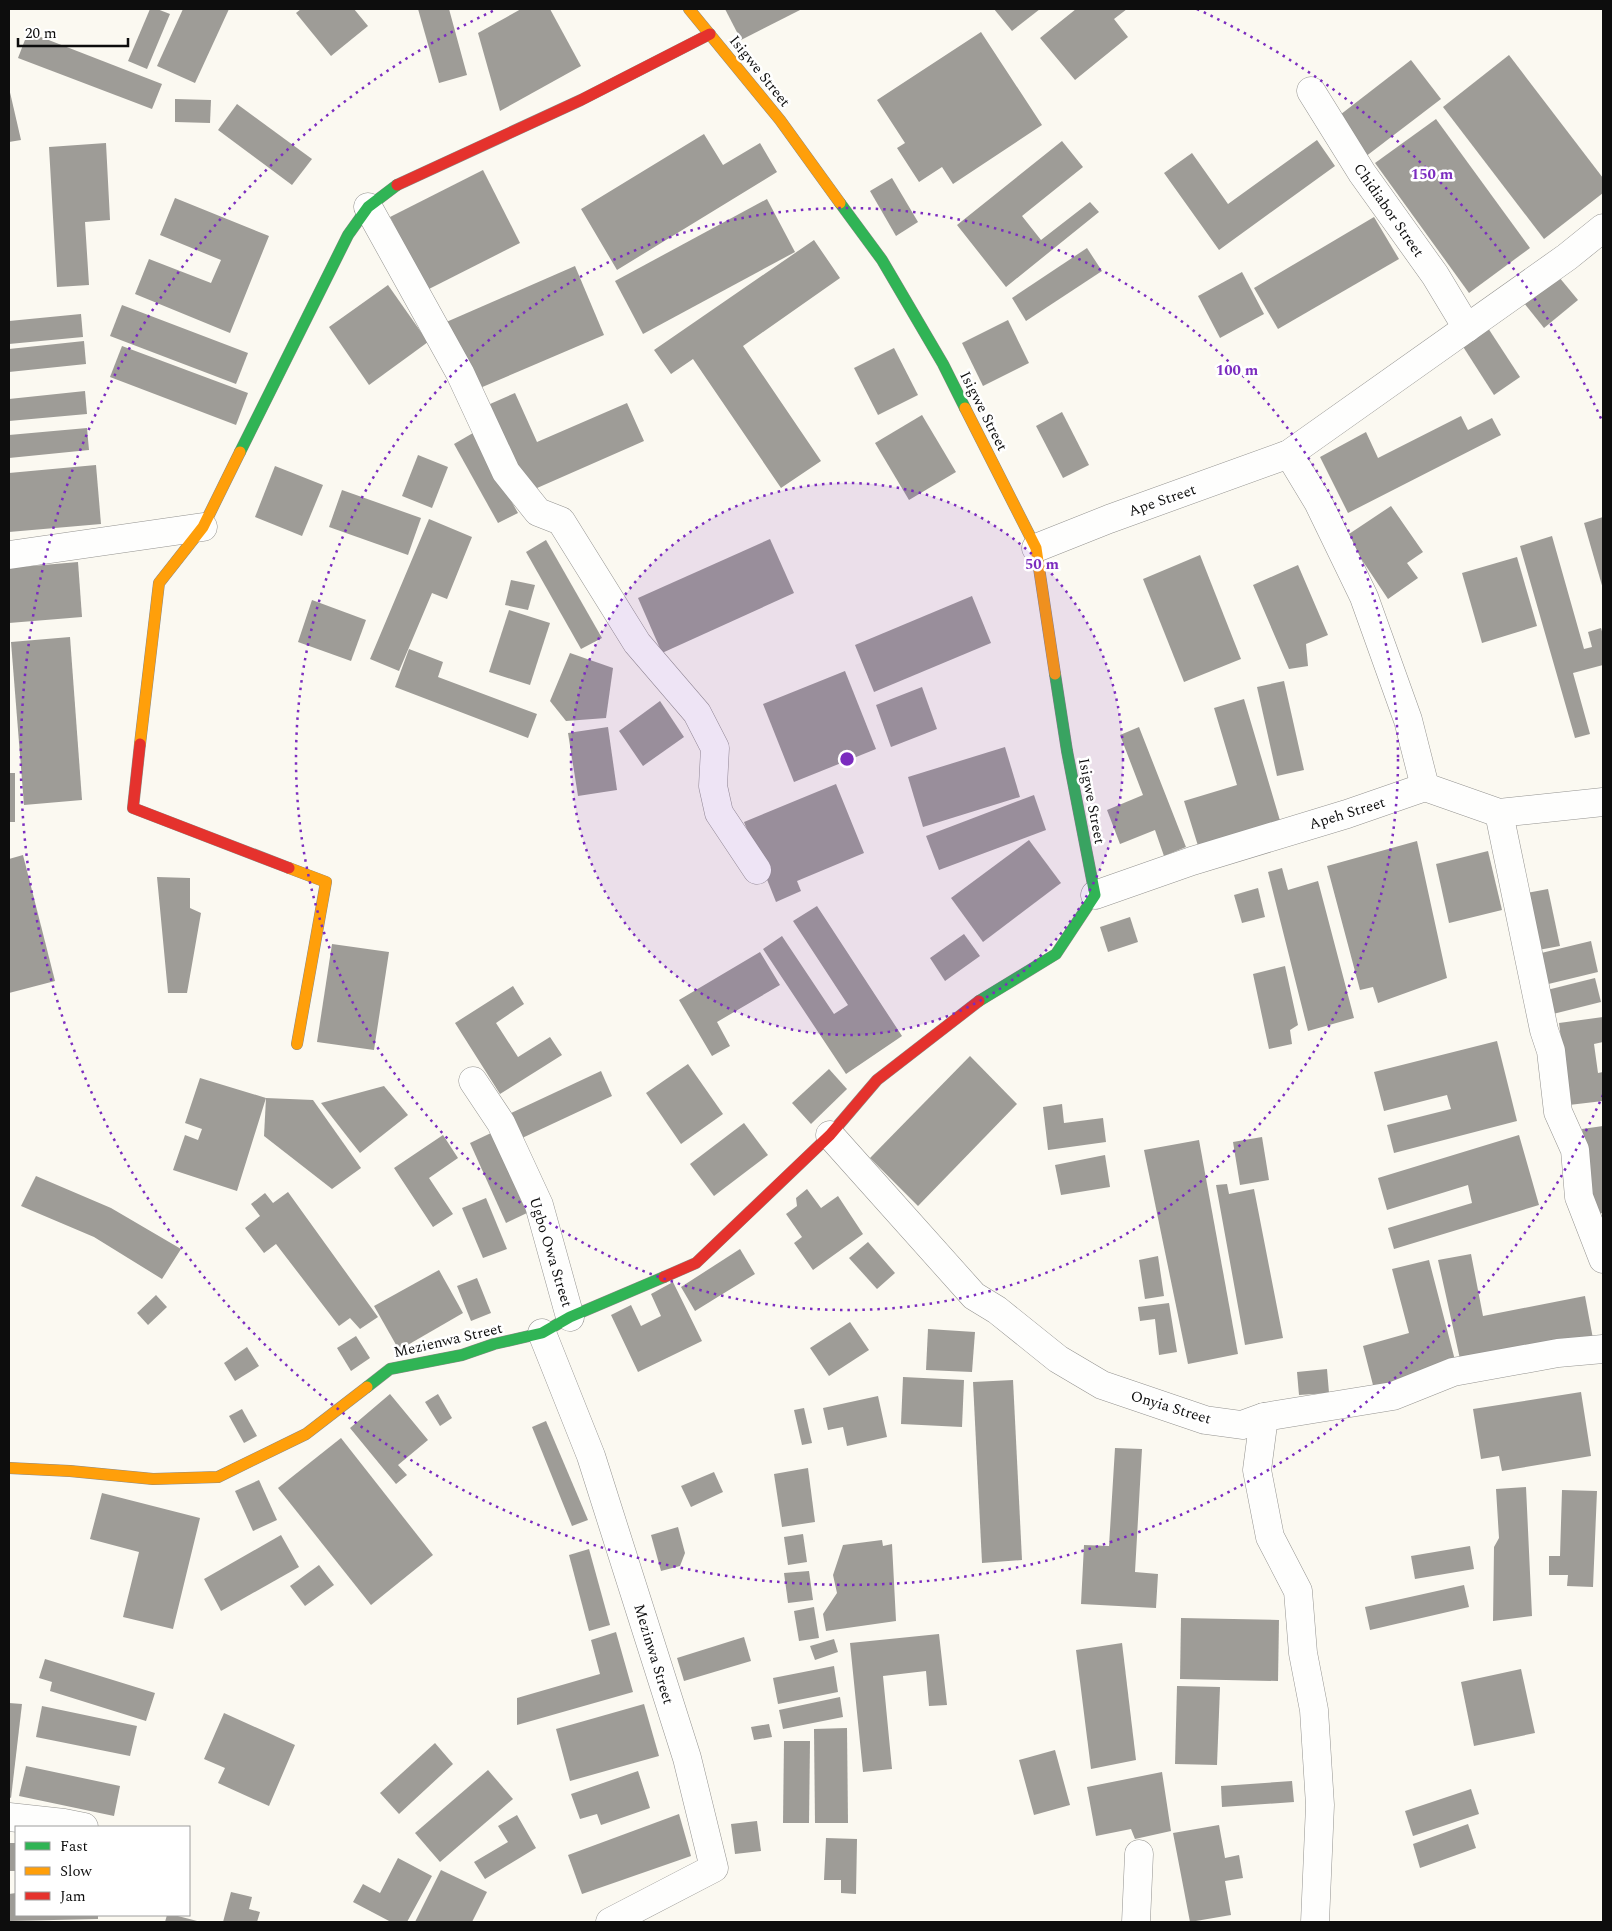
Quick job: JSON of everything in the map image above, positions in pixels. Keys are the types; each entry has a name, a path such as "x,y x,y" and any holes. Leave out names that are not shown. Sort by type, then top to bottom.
{"street":[{"name":"Isigwe Street","path":"689,9 780,120 882,260 943,364 1036,548 1067,751 1096,895"},
{"path":"297,1044 326,882 133,808 159,584 203,527 348,235 368,207 395,186 582,100 710,34"},
{"name":"Chidiabor Street","path":"1311,91 1362,172 1435,275 1467,328"},
{"path":"368,207 460,373 506,472 538,512 561,521 637,642 698,713 715,748 713,786 719,813 757,870"},
{"name":"Ape Street","path":"1036,548 1109,519 1288,454 1567,257 1603,228"},
{"path":"1288,454 1318,502 1364,597 1408,720 1425,787 1499,812 1603,802"},
{"path":"9,555 203,527"},
{"name":"Apeh Street","path":"1096,895 1192,861 1347,814 1425,787"},
{"path":"1499,812 1544,1030 1551,1051 1558,1112 1575,1150 1579,1197 1603,1259"},
{"name":"Mezienwa Street","path":"9,1468 70,1471 153,1479 218,1477 306,1434 390,1369 462,1355 494,1344 542,1333 570,1317 696,1263 830,1135 877,1080 984,998 1056,954 1096,895"},
{"name":"Ugbo Owa Street","path":"473,1081 501,1123 539,1205 570,1317"},
{"name":"Onyia Street","path":"830,1135 974,1296 997,1310 1058,1359 1102,1385 1205,1420 1242,1425 1264,1417 1393,1396 1453,1372 1558,1353 1603,1349"},
{"name":"Mezinwa Street","path":"542,1333 592,1456 687,1758 714,1868 610,1922"},
{"path":"1264,1417 1257,1470 1270,1537 1298,1591 1303,1654 1314,1710 1320,1806 1315,1922"},
{"path":"9,1817 79,1826"},
{"path":"1136,1922 1139,1854"}],"building":[{"path":"150,9 157,9 170,14 147,69 128,61"},
{"path":"183,9 229,9 195,83 157,66"},
{"path":"301,9 354,9 368,26 331,56 296,13"},
{"path":"418,9 449,9 467,75 439,83"},
{"path":"521,9 550,9 581,66 500,111 478,33"},
{"path":"725,9 802,9 741,40"},
{"path":"994,9 1040,9 1012,31"},
{"path":"1076,9 1127,9 1114,19 1128,37 1075,80 1040,38"},
{"path":"28,32 162,84 152,109 18,58"},
{"path":"981,32 1042,125 953,184 942,167 919,182 897,148 905,143 877,100"},
{"path":"1509,55 1603,178 1603,193 1544,239 1443,107"},
{"path":"1411,60 1441,99 1365,157 1336,118"},
{"path":"9,88 21,140 9,142"},
{"path":"175,99 211,100 210,123 175,122"},
{"path":"237,104 312,159 292,185 218,130"},
{"path":"1436,119 1530,248 1469,293 1375,163"},
{"path":"704,134 723,165 760,143 777,172 617,270 581,209"},
{"path":"1317,140 1335,166 1219,250 1164,173 1192,153 1228,204"},
{"path":"1062,141 1083,167 1022,216 1041,240 1090,202 1099,212 1006,287 957,225"},
{"path":"106,143 110,220 85,222 89,285 57,287 49,147"},
{"path":"483,170 520,243 427,290 390,217"},
{"path":"892,178 918,222 896,236 870,191"},
{"path":"175,198 269,236 230,333 135,294 149,259 211,283 221,260 160,235"},
{"path":"767,199 795,252 643,334 615,281"},
{"path":"1374,217 1399,259 1278,329 1254,288"},
{"path":"814,240 840,278 743,346 821,461 781,488 693,359 671,374 654,350"},
{"path":"1087,248 1102,271 1026,321 1012,298"},
{"path":"575,266 604,335 473,391 444,323"},
{"path":"1554,271 1578,300 1544,328 1520,298"},
{"path":"1242,272 1264,314 1220,338 1198,296"},
{"path":"388,285 428,342 369,385 329,327"},
{"path":"122,305 248,353 236,384 110,336"},
{"path":"81,314 83,337 9,344 9,321"},
{"path":"1008,320 1029,363 983,386 962,343"},
{"path":"1488,328 1520,377 1494,395 1462,345"},
{"path":"84,341 86,364 9,372 9,349"},
{"path":"122,346 248,393 236,425 110,377"},
{"path":"894,348 918,395 878,415 854,368"},
{"path":"85,391 87,414 9,421 9,399"},
{"path":"515,393 537,442 627,403 644,441 528,492 490,404"},
{"path":"1062,412 1089,465 1063,478 1036,426"},
{"path":"922,415 956,472 909,500 875,443"},
{"path":"1461,416 1468,430 1492,418 1501,435 1348,513 1320,457 1366,432 1378,458"},
{"path":"87,428 89,450 9,458 9,435"},
{"path":"473,433 518,513 498,523 454,444"},
{"path":"418,455 448,467 432,508 402,496"},
{"path":"96,465 101,524 9,532 9,473"},
{"path":"275,466 323,485 302,536 255,517"},
{"path":"342,490 421,518 408,555 329,527"},
{"path":"1391,506 1423,552 1407,563 1418,578 1388,599 1346,536"},
{"path":"1603,517 1603,589 1584,523"},
{"path":"429,519 472,537 447,599 432,593 399,671 370,659"},
{"path":"1552,536 1584,649 1592,647 1588,632 1601,628 1603,635 1603,665 1573,673 1590,734 1575,738 1520,546"},
{"path":"770,539 794,593 662,653 638,598"},
{"path":"546,540 602,638 581,649 526,552"},
{"path":"1200,555 1241,659 1184,682 1143,579"},
{"path":"1517,557 1537,626 1482,643 1462,573"},
{"path":"78,562 82,617 9,623 9,568"},
{"path":"1298,565 1328,635 1306,644 1308,666 1289,669 1253,585"},
{"path":"511,580 535,585 528,610 505,605"},
{"path":"972,596 991,643 874,692 855,645"},
{"path":"312,600 366,620 351,661 298,642"},
{"path":"509,610 550,623 530,685 489,672"},
{"path":"70,637 82,800 24,805 11,642"},
{"path":"409,649 443,662 438,677 537,714 528,738 395,687"},
{"path":"570,653 613,668 606,718 566,721 550,701"},
{"path":"845,671 876,749 794,782 763,704"},
{"path":"1284,681 1304,770 1277,776 1257,687"},
{"path":"922,687 937,729 891,747 876,705"},
{"path":"1244,699 1281,824 1199,849 1184,801 1237,785 1214,708"},
{"path":"660,701 684,737 643,766 619,731"},
{"path":"608,727 617,790 578,796 568,733"},
{"path":"1139,727 1186,847 1164,856 1155,830 1120,844 1107,810 1143,795 1120,735"},
{"path":"1005,747 1020,797 923,827 908,777"},
{"path":"9,773 15,773 15,822 9,822"},
{"path":"836,784 864,853 797,881 801,891 776,902 744,822"},
{"path":"1034,795 1046,830 939,870 926,836"},
{"path":"1029,840 1061,883 983,942 951,898"},
{"path":"1417,841 1447,978 1378,1003 1373,987 1360,990 1327,866"},
{"path":"1488,851 1502,910 1449,923 1436,864"},
{"path":"23,855 55,981 9,993 9,859"},
{"path":"1282,868 1288,890 1318,881 1354,1018 1308,1031 1268,872"},
{"path":"157,877 190,878 190,908 201,913 187,993 168,993"},
{"path":"1258,888 1265,917 1242,923 1234,895"},
{"path":"1548,889 1560,946 1533,951 1522,894"},
{"path":"817,906 902,1036 846,1074 763,949 782,936 834,1014 848,1005 793,921"},
{"path":"1130,917 1138,942 1108,952 1100,927"},
{"path":"964,934 980,956 945,981 930,958"},
{"path":"1591,941 1598,972 1540,986 1533,955"},
{"path":"332,944 389,952 374,1050 317,1042"},
{"path":"760,952 780,985 717,1022 730,1046 712,1056 679,1000"},
{"path":"1285,966 1298,1025 1290,1030 1292,1044 1269,1049 1253,974"},
{"path":"1595,978 1601,1002 1549,1015 1543,991"},
{"path":"513,986 524,1004 496,1023 518,1057 550,1037 562,1055 500,1094 455,1023"},
{"path":"1603,1017 1603,1042 1594,1044 1598,1073 1603,1072 1603,1101 1569,1105 1559,1023"},
{"path":"1497,1041 1517,1121 1394,1153 1387,1125 1451,1109 1447,1095 1384,1111 1374,1072"},
{"path":"970,1056 1017,1104 918,1206 870,1158"},
{"path":"688,1064 723,1114 681,1144 646,1093"},
{"path":"829,1069 847,1089 811,1124 792,1103"},
{"path":"601,1071 612,1096 520,1139 509,1114"},
{"path":"200,1078 266,1098 237,1191 173,1170 185,1135 198,1140 202,1129 185,1123"},
{"path":"384,1086 408,1115 360,1153 321,1103"},
{"path":"266,1098 313,1100 361,1168 332,1189 264,1136"},
{"path":"1062,1104 1064,1123 1103,1118 1106,1142 1048,1150 1043,1107"},
{"path":"744,1123 768,1155 714,1196 690,1164"},
{"path":"1603,1126 1603,1213 1592,1215 1582,1129"},
{"path":"491,1133 527,1213 506,1223 470,1143"},
{"path":"443,1135 458,1158 429,1178 453,1214 433,1227 394,1168"},
{"path":"1519,1135 1539,1205 1394,1249 1388,1228 1472,1203 1468,1185 1387,1210 1378,1178"},
{"path":"1262,1137 1269,1180 1240,1185 1233,1142"},
{"path":"1199,1140 1238,1354 1188,1364 1144,1150"},
{"path":"1105,1155 1110,1187 1061,1195 1055,1165"},
{"path":"36,1176 111,1208 181,1249 162,1279 94,1237 21,1206"},
{"path":"1227,1184 1229,1194 1254,1189 1283,1338 1245,1345 1216,1185"},
{"path":"807,1189 821,1208 838,1196 863,1234 813,1270 794,1243 802,1237 786,1214 797,1206 796,1198"},
{"path":"288,1192 378,1317 360,1329 350,1318 339,1326 276,1244 264,1253 245,1228 260,1216 251,1204 265,1193 273,1203"},
{"path":"486,1198 507,1249 483,1258 462,1208"},
{"path":"868,1242 895,1273 877,1289 849,1258"},
{"path":"740,1249 755,1274 695,1311 681,1287"},
{"path":"1471,1254 1483,1316 1585,1296 1594,1344 1462,1368 1438,1260"},
{"path":"1158,1256 1164,1296 1145,1299 1139,1260"},
{"path":"1429,1260 1457,1368 1374,1389 1363,1346 1409,1333 1392,1269"},
{"path":"439,1270 463,1313 399,1350 374,1306"},
{"path":"477,1278 491,1313 471,1321 457,1286"},
{"path":"673,1282 702,1341 638,1372 611,1315 631,1305 641,1326 661,1316 651,1294"},
{"path":"156,1295 167,1307 148,1325 137,1313"},
{"path":"1169,1303 1177,1352 1159,1355 1155,1319 1140,1321 1138,1307"},
{"path":"850,1322 869,1350 829,1376 810,1348"},
{"path":"928,1329 975,1332 972,1372 926,1370"},
{"path":"356,1336 370,1358 351,1371 337,1348"},
{"path":"247,1347 259,1366 235,1381 224,1363"},
{"path":"1327,1369 1329,1393 1299,1395 1297,1372"},
{"path":"903,1377 964,1380 962,1427 901,1424"},
{"path":"1013,1380 1022,1560 982,1563 973,1382"},
{"path":"1581,1392 1591,1456 1502,1471 1499,1456 1481,1459 1473,1409"},
{"path":"390,1394 428,1440 398,1465 407,1475 396,1484 350,1428"},
{"path":"438,1394 452,1418 440,1426 425,1402"},
{"path":"878,1396 887,1437 847,1446 843,1427 828,1430 823,1408"},
{"path":"804,1408 812,1443 802,1445 794,1410"},
{"path":"242,1409 257,1436 244,1443 229,1416"},
{"path":"546,1421 588,1520 572,1526 532,1427"},
{"path":"341,1438 433,1555 371,1605 278,1488"},
{"path":"1115,1448 1142,1449 1135,1572 1158,1574 1156,1608 1081,1604 1084,1545 1109,1546"},
{"path":"808,1468 815,1522 782,1527 774,1474"},
{"path":"714,1472 723,1492 691,1507 681,1486"},
{"path":"259,1480 277,1520 253,1531 235,1491"},
{"path":"1526,1487 1532,1616 1493,1621 1494,1547 1499,1538 1496,1489"},
{"path":"1562,1490 1597,1491 1593,1587 1567,1586 1568,1575 1549,1575 1549,1556 1560,1556"},
{"path":"102,1493 200,1518 173,1629 123,1617 139,1552 90,1539"},
{"path":"678,1527 685,1553 680,1566 661,1571 651,1535"},
{"path":"803,1534 807,1562 788,1565 784,1537"},
{"path":"281,1535 299,1567 221,1611 204,1579"},
{"path":"882,1540 883,1546 892,1544 896,1621 826,1631 823,1614 837,1593 833,1575 843,1545"},
{"path":"1470,1546 1474,1569 1415,1579 1411,1556"},
{"path":"589,1549 610,1625 589,1631 569,1555"},
{"path":"319,1565 334,1585 305,1606 290,1586"},
{"path":"809,1571 813,1600 788,1603 784,1573"},
{"path":"1464,1585 1469,1607 1370,1630 1365,1607"},
{"path":"814,1607 819,1638 799,1641 794,1611"},
{"path":"1181,1618 1279,1620 1278,1681 1180,1679"},
{"path":"616,1632 633,1692 517,1725 517,1698 600,1674 591,1640"},
{"path":"939,1634 947,1705 929,1706 926,1671 883,1676 892,1769 863,1772 850,1643"},
{"path":"744,1637 751,1661 684,1681 677,1658"},
{"path":"834,1639 838,1652 815,1660 810,1646"},
{"path":"1122,1643 1136,1760 1091,1769 1076,1650"},
{"path":"45,1659 155,1693 146,1721 50,1691 52,1682 39,1678"},
{"path":"834,1666 838,1692 778,1704 773,1678"},
{"path":"1521,1669 1535,1733 1474,1746 1461,1682"},
{"path":"1177,1686 1220,1687 1217,1765 1175,1764"},
{"path":"840,1697 843,1717 783,1729 779,1710"},
{"path":"9,1703 22,1704 11,1798 9,1797"},
{"path":"644,1704 659,1756 570,1781 556,1729"},
{"path":"42,1706 137,1726 130,1756 36,1737"},
{"path":"224,1713 295,1745 269,1806 218,1783 225,1768 204,1759"},
{"path":"769,1724 772,1737 754,1740 751,1727"},
{"path":"847,1728 848,1823 815,1823 814,1729"},
{"path":"784,1741 810,1741 809,1823 783,1823"},
{"path":"435,1743 453,1764 399,1814 380,1793"},
{"path":"1055,1750 1070,1805 1034,1815 1019,1760"},
{"path":"26,1766 120,1786 114,1816 19,1796"},
{"path":"488,1770 513,1799 440,1862 415,1833"},
{"path":"638,1771 650,1808 601,1825 597,1814 580,1819 571,1794"},
{"path":"1162,1772 1171,1831 1135,1839 1131,1829 1096,1836 1087,1787"},
{"path":"1292,1781 1294,1802 1222,1807 1221,1786"},
{"path":"1471,1789 1479,1814 1413,1836 1405,1811"},
{"path":"679,1814 691,1856 582,1894 568,1855"},
{"path":"517,1815 536,1848 485,1879 474,1862 508,1842 498,1826"},
{"path":"757,1821 761,1851 735,1854 731,1824"},
{"path":"1468,1824 1476,1848 1420,1868 1413,1844"},
{"path":"1219,1825 1225,1858 1239,1855 1243,1878 1225,1881 1231,1915 1190,1922 1173,1833"},
{"path":"826,1838 857,1839 856,1894 841,1893 841,1880 824,1880"},
{"path":"9,1843 15,1843 15,1871 9,1871"},
{"path":"398,1858 432,1876 407,1922 391,1922 353,1902 363,1884 380,1893"},
{"path":"441,1870 487,1892 472,1922 415,1922"},
{"path":"231,1892 252,1897 249,1909 260,1912 257,1922 223,1922"},
{"path":"15,1893 15,1916 98,1916 98,1919 9,1921 9,1894"},
{"path":"167,1916 178,1916 201,1922 165,1922"}],"traffic: fast":[{"path":"240,452 348,235 368,207 397,185"},
{"path":"840,203 882,260 943,364 965,408"},
{"path":"979,1001 1056,954 1095,895 1067,751 1055,674"},
{"path":"367,1387 390,1369 462,1355 494,1344 542,1333 570,1317 664,1277"}],"traffic: slow":[{"path":"689,9 780,120 840,203"},
{"path":"965,408 1036,548 1055,674"},
{"path":"140,744 159,583 203,527 240,452"},
{"path":"289,868 326,882 297,1044"},
{"path":"9,1468 70,1471 153,1479 218,1477 306,1434 367,1387"}],"traffic: jam":[{"path":"397,185 581,100 710,34"},
{"path":"140,744 133,808 289,868"},
{"path":"664,1277 696,1263 830,1135 877,1080 979,1001"}]}
